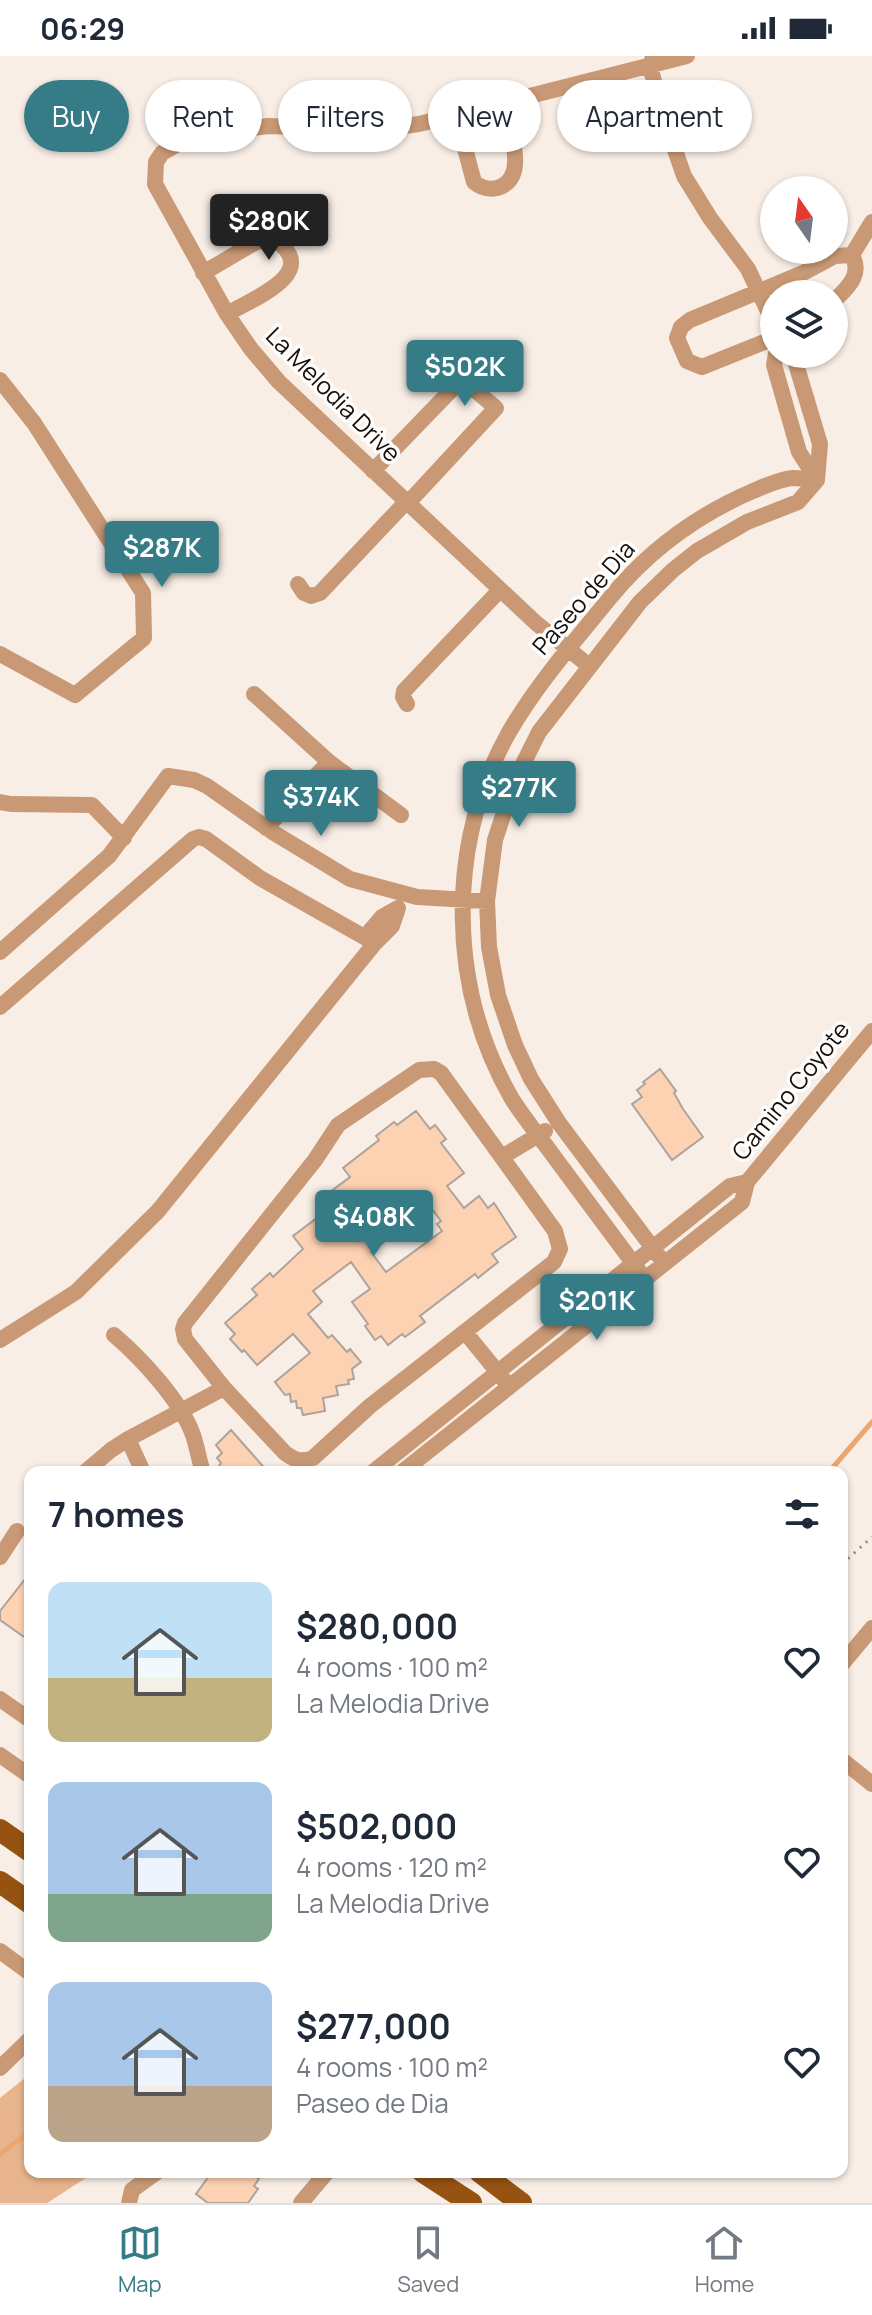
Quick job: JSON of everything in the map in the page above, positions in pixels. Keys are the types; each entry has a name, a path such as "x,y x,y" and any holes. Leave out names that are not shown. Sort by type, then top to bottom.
{"main road":[{"path":"0,1830 24,1847"},
{"path":"0,1882 24,1899"},
{"path":"432,2178 471,2203"},
{"path":"488,2178 521,2203"}],"street":[{"name":"La Melodia Drive","path":"541,92 652,61 687,56"},
{"path":"652,61 667,132 684,176 748,269 759,291"},
{"name":"La Melodia Drive","path":"428,122 374,130 289,125 247,127 205,135 171,146 156,162 155,184 227,314 279,382 500,590 588,665"},
{"path":"466,152 474,182 485,189 499,187 510,180 517,165 514,152"},
{"path":"852,255 872,222"},
{"path":"203,273 263,240 278,242 289,256 291,268 286,278 227,314"},
{"path":"760,344 702,367 687,361 678,345 678,332 685,323 835,256 852,255"},
{"path":"848,285 857,268 852,255"},
{"path":"775,368 799,452 817,480"},
{"path":"797,368 820,444 817,480"},
{"path":"298,584 304,593 311,596 320,593 496,408 462,379 373,471"},
{"path":"0,380 34,423 143,593 144,638 75,695 0,654"},
{"name":"Paseo de Dia","path":"645,1279 523,1116 507,1088 479,1022 467,968 462,901 470,837 490,772 518,718 568,650 629,576 650,555 717,508 791,478 817,480"},
{"name":"Paseo de Dia","path":"664,1263 559,1123 531,1079 505,1020 491,964 487,901 495,840 519,769 539,732 588,665 640,602 685,560 734,528 798,502 817,480"},
{"path":"407,704 404,691 500,590"},
{"path":"254,694 329,762 401,815"},
{"path":"266,828 329,762"},
{"path":"0,952 109,856 168,776 194,780 207,786 266,828 350,879 401,900 487,901"},
{"path":"0,802 92,805 124,838"},
{"path":"0,1007 199,837 260,878 370,940"},
{"path":"0,1340 76,1292 158,1211 370,940 392,926 401,900"},
{"name":"Camino Coyote","path":"410,1466 742,1202 747,1182 872,1031"},
{"path":"434,1069 441,1073 502,1157 555,1231 560,1249 554,1262 370,1406 313,1458 303,1462 285,1453 224,1388 185,1339 185,1323 315,1160 338,1125 419,1070 434,1069"},
{"path":"502,1157 559,1123"},
{"name":"Camino Coyote","path":"380,1466 730,1186 747,1182"},
{"path":"465,1332 509,1387"},
{"path":"114,1335 153,1372 181,1413 192,1432 201,1466"},
{"path":"92,1466 128,1439 224,1388"},
{"path":"128,1439 140,1466"},
{"path":"0,1557 17,1531"},
{"path":"848,1658 870,1635"},
{"path":"0,1699 24,1716"},
{"path":"0,1755 24,1772"},
{"path":"848,1765 872,1784"},
{"path":"0,1951 24,1969"},
{"path":"0,2068 24,2045"},
{"path":"129,2203 132,2190 149,2178"},
{"path":"301,2203 322,2178"}],"path":[{"path":"848,1559 872,1537"}],"shaded area":[{"path":"24,2079 24,2178 86,2178 47,2203 0,2203 0,2098"}],"building":[{"path":"660,1069 703,1137 672,1160 632,1104 642,1097 637,1090 645,1084 643,1082"},
{"path":"416,1111 430,1129 435,1125 446,1139 441,1143 464,1173 447,1186 464,1208 479,1196 488,1208 494,1203 516,1237 492,1254 498,1262 478,1278 475,1274 420,1316 425,1322 388,1345 381,1336 375,1340 352,1302 370,1289 351,1262 313,1291 322,1302 308,1314 328,1338 332,1335 361,1362 352,1369 354,1379 348,1380 349,1384 336,1386 338,1395 323,1398 325,1411 303,1415 296,1401 291,1402 290,1394 285,1395 275,1382 310,1353 293,1334 257,1365 230,1339 235,1334 225,1323 257,1295 252,1289 270,1273 273,1277 303,1249 293,1236 330,1208 322,1198 350,1177 343,1168 379,1140 376,1136 394,1122 397,1125","holes":["425,1200 441,1221 437,1224 442,1231 386,1272 371,1252 386,1240 382,1234"]},
{"path":"231,1430 263,1466 219,1466 221,1463 217,1458 222,1453 216,1445"},
{"path":"24,1581 24,1637 0,1620 0,1611"},
{"path":"208,2178 259,2179 254,2186 258,2189 248,2203 208,2203 196,2194"}],"waterway":[{"path":"834,1466 872,1422"},
{"path":"0,2154 24,2136"}]}
